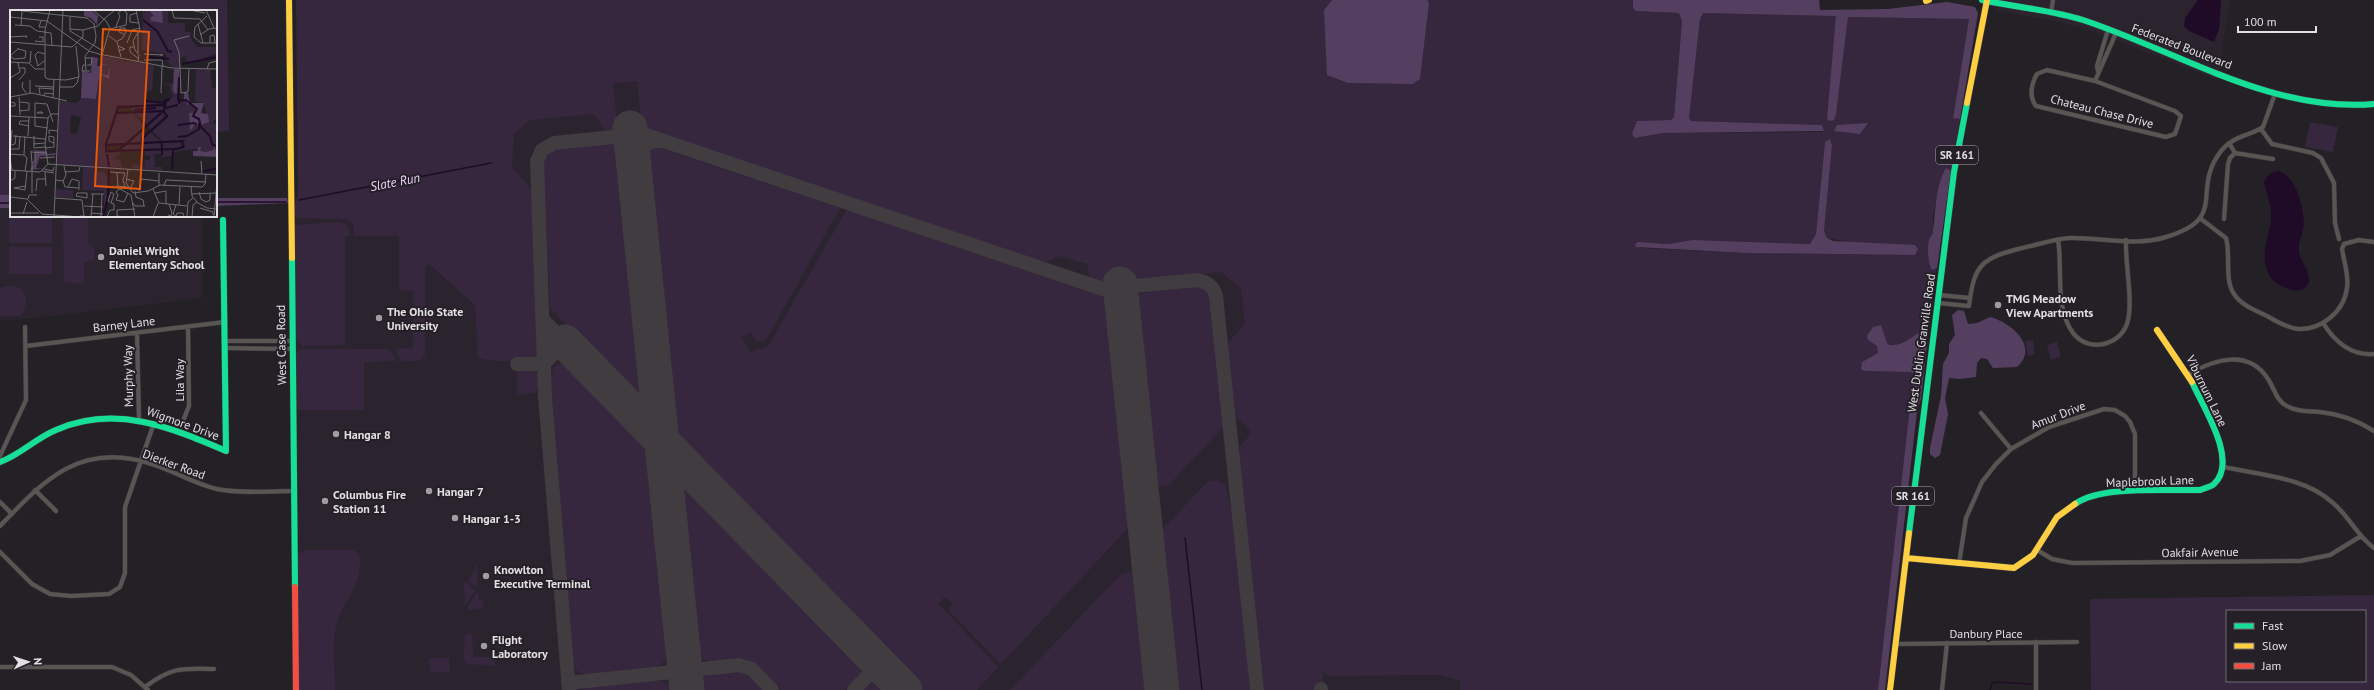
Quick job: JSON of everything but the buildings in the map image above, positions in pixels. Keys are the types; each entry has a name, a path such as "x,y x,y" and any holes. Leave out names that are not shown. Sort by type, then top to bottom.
{"main road":[{"name":"West Case Road","path":"289,0 296,690"},
{"name":"Federated Boulevard","path":"1986,0 2051,13 2108,30 2275,94 2315,104 2343,106 2374,104"},
{"name":"West Dublin Granville Road","path":"1890,690 1954,172 1986,0"},
{"path":"223,220 225,348"},
{"name":"Viburnum Lane","path":"2157,330 2188,374 2222,447 2224,467"},
{"name":"Wigmore Drive","path":"0,462 8,460 39,438 64,425 91,419 113,417 139,418 179,431 226,451 225,348"},
{"name":"Maplebrook Lane","path":"1906,558 2010,569 2024,563 2036,550 2054,520 2076,502 2102,492 2203,490 2218,480 2224,467"}],"street":[{"path":"2051,13 2053,0"},
{"path":"2095,81 2098,71 2097,66 2108,30"},
{"path":"2098,71 2102,68 2116,33"},
{"name":"Chateau Chase Drive","path":"2048,70 2095,81 2175,111 2181,116 2179,127 2175,134 2166,137 2036,106 2032,101 2033,85 2037,74 2048,70"},
{"path":"1938,303 1969,306 1975,277 1980,267 1991,257 2058,240 2077,238 2148,241 2166,238 2190,229 2201,218 2206,203 2210,171 2215,160 2229,143 2241,135 2260,129 2264,125 2275,94"},
{"path":"2260,129 2272,144 2313,153 2321,158 2334,183 2335,223 2339,239"},
{"path":"2229,143 2235,153 2272,159"},
{"path":"2224,219 2228,164 2230,158 2235,153"},
{"path":"2201,218 2225,236 2231,288 2240,301 2291,327 2305,328 2323,323 2338,310 2347,292 2347,277 2343,246 2347,241 2356,240 2374,242"},
{"path":"2058,240 2060,293 2069,325 2076,335 2089,344 2098,345 2108,343 2125,329 2129,313 2126,240"},
{"path":"1939,296 1970,298"},
{"name":"Barney Lane","path":"26,346 225,322"},
{"path":"2323,323 2333,336 2350,351 2359,354 2374,354"},
{"name":"Lila Way","path":"179,431 189,406 188,326"},
{"path":"0,456 26,400 25,327"},
{"name":"Murphy Way","path":"137,333 139,418"},
{"path":"225,342 292,341"},
{"path":"225,348 292,349"},
{"path":"2188,374 2218,360 2243,361 2254,366 2265,375 2278,399 2290,408 2340,415 2358,422 2374,431"},
{"name":"Amur Drive","path":"1959,564 1965,524 1973,500 1990,472 2011,450 2042,430 2096,411 2111,409 2125,416 2130,422 2134,434 2136,491"},
{"path":"1980,413 2011,450"},
{"path":"0,552 32,584 50,594 101,596 117,590 123,582 125,573 125,507 154,423"},
{"name":"Dierker Road","path":"0,526 35,490 54,474 79,463 107,458 142,461 204,485 222,490 294,491"},
{"path":"2224,467 2292,482 2314,489 2338,507 2361,536 2374,548"},
{"path":"35,490 56,511"},
{"path":"0,502 12,514"},
{"name":"Oakfair Avenue","path":"2036,550 2052,559 2072,563 2300,561 2330,555 2361,536"},
{"path":"2036,642 2036,690"},
{"name":"Danbury Place","path":"1895,644 2077,642"},
{"path":"1942,690 1947,643"},
{"path":"0,668 112,667 131,675 146,688 170,671 185,668 214,669"}],"shaded area":[{"path":"0,0 227,0 229,131 217,132 217,10 10,10 10,195 0,195"},
{"path":"296,0 1332,0 1324,10 1348,83 1413,84 1420,79 1429,3 1427,0 1633,0 1633,8 1636,11 1680,13 1682,21 1674,117 1671,120 1637,121 1635,138 1663,133 1822,132 1822,125 1691,121 1689,118 1700,19 1703,13 1836,16 1836,115 1848,17 1969,19 1953,117 1960,119 1951,171 1946,168 1939,187 1933,217 1933,233 1929,241 1932,270 1937,268 1928,336 1926,331 1893,346 1887,343 1877,346 1878,353 1862,362 1864,371 1910,372 1915,374 1912,388 1878,690 1460,690 1460,681 1439,675 1332,676 1323,672 1322,690 1264,690 1239,453 1240,447 1252,432 1235,416 1228,343 1245,323 1241,289 1221,272 1108,284 1090,278 1087,264 1058,256 1045,263 642,127 637,81 613,84 618,130 606,131 594,114 530,120 514,134 512,167 532,190 537,355 533,357 498,361 478,357 475,305 429,264 425,265 425,355 419,361 401,361 395,349 413,348 413,291 399,290 399,236 355,236 353,225 347,219 297,218 294,210 298,195","holes":["1825,142 1832,142 1824,231 1827,238 1915,255 1747,253 1640,248 1639,242 1668,244 1693,240 1810,244 1816,234"]},
{"path":"473,0 1322,89 1332,676 1439,675 1460,682 1460,690 300,690 295,204 298,195"},
{"path":"1332,0 1427,0 1429,3 1420,79 1413,84 1348,83 1327,75 1324,10"},
{"path":"1633,0 1819,0 1820,10 1888,9 1947,2 1975,7 1978,13 1960,119 1953,118 1969,19 1848,17 1836,115 1834,120 1830,121 1827,119 1836,16 1703,13 1700,19 1689,118 1691,121 1822,125 1824,131 1663,133 1635,138 1632,134 1637,121 1671,120 1674,117 1682,21 1679,13 1636,11 1633,8"},
{"path":"1987,0 2230,0 2218,80 2098,33 2060,22 1999,11"},
{"path":"2198,0 2221,0 2219,29 2214,42 2189,31 2184,26 2185,18"},
{"path":"2310,122 2338,127 2333,152 2305,147"},
{"path":"1868,123 1860,134 1834,131 1837,125"},
{"path":"1830,139 1832,145 1824,231 1827,238 1833,241 1915,245 1918,249 1915,255 1747,253 1636,247 1635,244 1638,242 1668,244 1693,240 1810,244 1816,234 1825,142"},
{"path":"612,142 621,150 645,396 639,398 550,308 543,164 550,151"},
{"path":"654,146 840,208 766,340 757,342 752,333 741,337 750,352 768,346 847,209 1100,294 1110,307 1131,517 1129,527 1001,664 949,611 953,603 944,597 939,604 998,667 977,690 923,690 675,437 645,155"},
{"path":"1946,168 1951,171 1937,268 1932,270 1929,260 1928,243 1933,232 1936,199 1942,175"},
{"path":"2278,171 2290,178 2297,192 2302,208 2304,226 2299,252 2308,274 2309,281 2307,286 2302,289 2290,289 2277,283 2271,278 2266,265 2265,252 2271,219 2271,210 2264,183 2269,175"},
{"path":"0,195 10,195 10,208 0,208"},
{"path":"217,198 287,198 288,203 217,206"},
{"name":"Daniel Wright Elementary School","path":"0,208 10,208 10,217 202,217 202,298 18,320 0,320"},
{"path":"9,217 52,217 52,243 9,243"},
{"path":"63,217 88,217 88,243 96,250 94,251 94,260 84,262 84,284 64,282"},
{"path":"339,222 348,225 350,236 345,236 345,345 302,346 296,340 295,225"},
{"path":"9,247 52,247 52,274 9,274"},
{"path":"7,286 19,288 25,295 25,306 21,316 0,316 0,288"},
{"path":"1200,286 1210,296 1224,426 1169,485 1160,486 1153,481 1135,300 1141,293"},
{"path":"1958,310 1964,311 1968,324 1977,323 1990,317 2006,324 2020,336 2024,343 2025,351 2023,359 2017,367 1993,368 1987,359 1981,358 1977,363 1976,377 1960,379 1949,378 1945,398 1948,414 1940,455 1935,458 1930,454 1930,448 1941,396 1943,364 1949,353 1949,344 1955,335 1952,315"},
{"path":"1881,325 1887,343 1890,345 1900,344 1917,334 1926,331 1928,336 1921,399 1917,411 1885,690 1878,690 1912,388 1915,374 1910,372 1864,371 1861,369 1862,362 1878,353 1877,346 1868,340 1867,336 1873,327"},
{"path":"2033,340 2035,354 2028,356 2025,341"},
{"path":"2057,342 2061,357 2051,360 2047,345"},
{"path":"300,349 386,349 393,353 396,361 364,362 364,410 296,410 296,353"},
{"path":"561,361 572,365 647,442 651,450 672,649 665,661 657,667 588,675 579,673 574,667 551,381 553,368"},
{"path":"517,368 529,368 537,373 540,384 535,393 517,395"},
{"path":"1217,480 1226,485 1234,528 1250,690 1173,690 1158,540 1161,531 1208,481"},
{"path":"688,484 862,664 861,674 845,690 781,690 762,669 749,660 736,659 709,661 697,656 679,485"},
{"path":"306,550 353,550 359,554 359,574 340,614 335,631 335,690 299,690 298,554"},
{"path":"476,564 478,588 468,581 475,570"},
{"path":"1130,571 1136,574 1138,581 1149,690 1010,690 1121,574"},
{"path":"467,582 475,591 465,605 464,583"},
{"path":"476,593 479,593 479,600 483,600 483,609 466,610"},
{"path":"2374,595 2374,690 2091,690 2090,599"},
{"path":"465,634 472,635 473,657 494,657 495,666 467,664 464,658"},
{"path":"429,658 449,658 450,672 430,672"},
{"path":"739,671 751,676 764,690 701,690 701,679 708,674"},
{"path":"653,679 668,684 674,690 581,690 588,687"},
{"path":"876,682 883,684 890,690 863,690 870,683"}],"waterway":[{"name":"Slate Run","path":"299,200 491,163"},
{"name":"Slate Run","path":"217,202 286,202"},
{"name":"Slate Run","path":"0,203 10,203"},
{"path":"1185,538 1202,690"},
{"path":"1990,690 1992,683 1996,682 2031,684"}],"taxiway":[{"path":"569,690 545,396 537,161 542,150 554,143 643,134 1103,289 1198,280 1210,285 1216,296 1257,690"},
{"path":"633,153 650,142 663,141"},
{"path":"517,364 544,364 565,342 542,319"},
{"path":"854,690 879,664"},
{"path":"568,683 739,665 752,669 772,690"}],"runway":[{"path":"630,128 687,690"},
{"path":"1120,284 1162,690"},
{"path":"565,342 905,690"}],"traffic: fast":[{"path":"1982,0 2046,11 2083,20 2189,63 2262,90 2299,99 2336,104 2374,104"},
{"path":"1909,533 1954,172 1967,103"},
{"path":"0,462 49,433 78,422 100,419 121,419 163,427 226,451 223,220"},
{"path":"292,258 295,587"},
{"path":"2075,504 2087,498 2118,491 2200,490 2214,484 2221,474 2223,462 2221,448 2210,419 2192,382"}],"traffic: slow":[{"path":"289,0 292,258"},
{"path":"1967,103 1987,0"},
{"path":"2157,330 2192,382"},
{"path":"1906,558 2014,568 2033,555 2057,517 2075,504"},
{"path":"1890,690 1909,533"}],"traffic: jam":[{"path":"295,587 296,690"}],"place":[{"name":"Daniel Wright Elementary School","path":"101,257"},
{"name":"TMG Meadow View Apartments","path":"1998,305"},
{"name":"The Ohio State University","path":"379,318"},
{"name":"Hangar 8","path":"336,434"},
{"name":"Hangar 7","path":"429,491"},
{"name":"Columbus Fire Station 11","path":"325,501"},
{"name":"Hangar 1-3","path":"455,518"},
{"name":"Knowlton Executive Terminal","path":"486,576"},
{"name":"Flight Laboratory","path":"484,646"}]}
